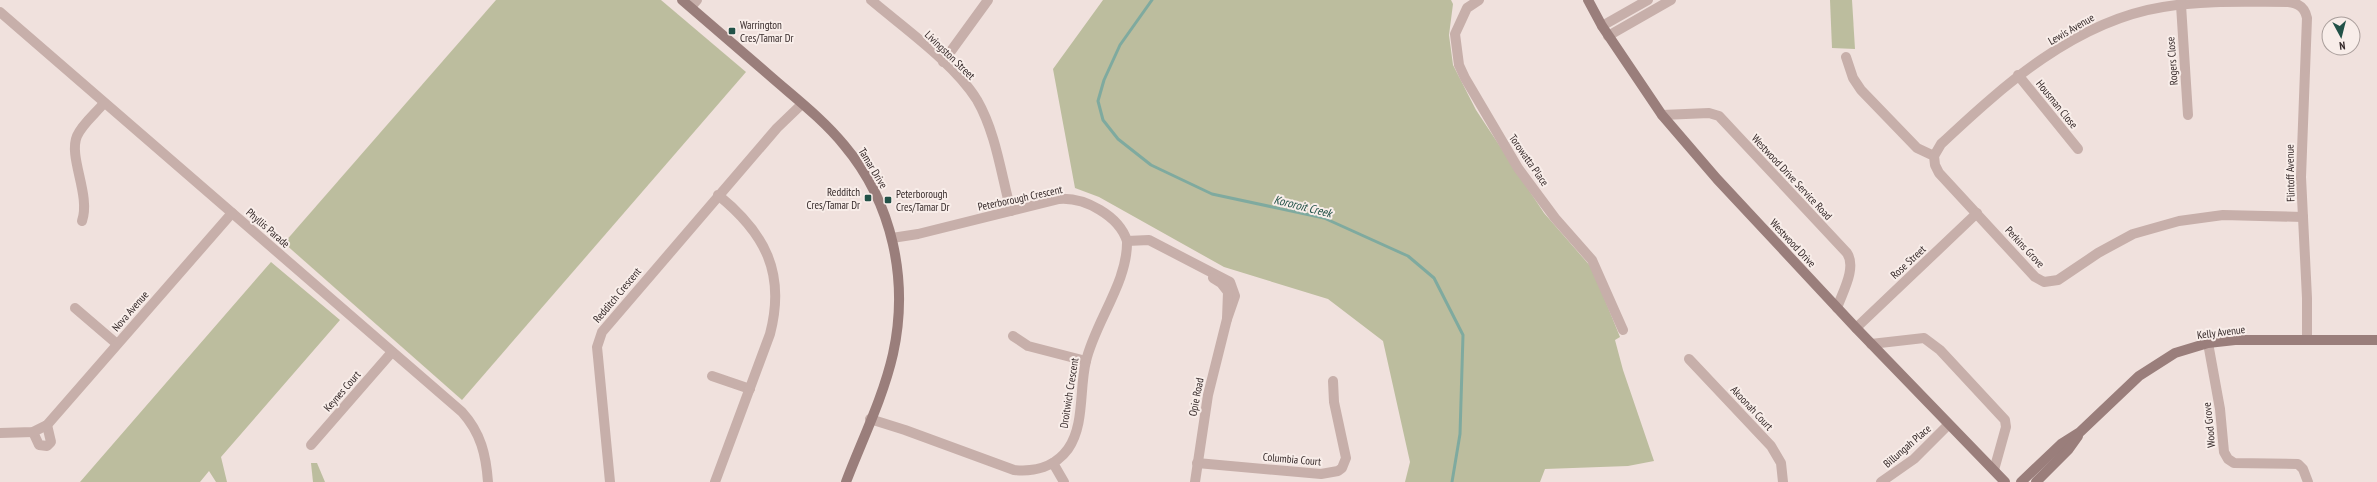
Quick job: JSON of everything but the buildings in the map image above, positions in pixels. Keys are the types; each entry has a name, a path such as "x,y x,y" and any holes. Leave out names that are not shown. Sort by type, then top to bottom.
{"street":[{"name":"Tamar Drive","path":"682,0 694,4 831,131 854,157 877,197 892,240 898,277 898,325 892,356 846,482"},
{"name":"Livingston Street","path":"871,0 943,62 966,86 984,115 996,150 1011,211"},
{"path":"943,62 988,0"},
{"name":"Torowatta Place","path":"1479,0 1467,8 1455,34 1459,65 1465,78 1518,168 1555,218 1592,260 1623,330"},
{"name":"Westwood Drive","path":"1588,0 1608,36 1662,116 1717,179 1837,308 1948,425 2005,482"},
{"path":"1602,26 1648,0"},
{"path":"1608,36 1671,0"},
{"name":"Lewis Avenue","path":"1934,156 1941,144 2018,75 2104,24 2135,13 2181,5 2250,1 2292,2 2302,7"},
{"name":"Rogers Close","path":"2181,5 2188,116"},
{"name":"Flintoff Avenue","path":"2302,7 2306,18 2301,164 2307,340"},
{"name":"Phyllis Parade","path":"0,12 392,352 469,421 484,453 488,482"},
{"path":"1846,57 1853,78 1861,90 1916,148 1934,156"},
{"name":"Housman Close","path":"2018,75 2078,149"},
{"name":"Redditch Crescent","path":"610,482 598,356 599,338 608,323 799,102"},
{"path":"82,221 85,205 76,140 81,129 104,103"},
{"name":"Westwood Drive Service Road","path":"1662,116 1703,113 1712,113 1719,116 1847,253 1850,261 1850,270 1837,308"},
{"name":"Perkins Grove","path":"1934,156 1935,167 1939,173 2035,277 2048,283 2062,278 2098,252 2133,234 2179,220 2223,215 2303,216"},
{"path":"715,482 774,320 776,288 773,271 758,235 737,210 718,195"},
{"name":"Peterborough Crescent","path":"892,240 1059,199 1077,200 1111,218 1122,230 1127,242"},
{"name":"Nova Avenue","path":"0,433 33,432 47,425 232,213"},
{"name":"Rose Street","path":"1856,328 1977,214"},
{"name":"Opie Road","path":"1127,242 1149,240 1200,267 1231,292 1227,319 1208,395 1195,482"},
{"name":"Droitwich Crescent","path":"871,417 1014,470 1033,470 1053,463 1067,450 1076,432 1086,361 1124,266 1127,242"},
{"path":"75,308 117,344"},
{"path":"1013,336 1028,346 1086,361"},
{"path":"1871,344 1924,338 1940,350 2005,420 2006,427 1994,470"},
{"name":"Kelly Avenue","path":"2021,482 2061,444 2080,432 2128,386 2154,365 2175,353 2208,343 2235,340 2375,340"},
{"name":"Wood Grove","path":"2208,343 2220,409 2223,447 2226,457 2234,463 2298,464 2303,469 2308,482"},
{"name":"Keynes Court","path":"311,445 392,352"},
{"name":"Akoonah Court","path":"1689,359 1771,446 1781,463 1783,482"},
{"path":"712,376 750,389"},
{"name":"Columbia Court","path":"1197,463 1321,474 1338,471 1344,464 1345,450 1334,402 1333,381"},
{"path":"33,432 39,445 47,446 51,442 47,425"},
{"name":"Billungah Place","path":"1881,482 1914,459 1948,425"},
{"name":"Kelly Avenue","path":"2036,482 2068,450 2080,432"},
{"path":"1053,463 1064,482"}],"green space":[{"path":"496,0 661,0 746,72 462,400 284,243"},
{"path":"1103,0 1451,0 1453,4 1449,35 1453,65 1476,110 1544,213 1592,268 1620,337 1615,340 1623,370 1654,461 1628,466 1545,469 1540,482 1405,482 1410,462 1383,341 1328,299 1224,267 1099,197 1075,188 1053,69"},
{"path":"1830,0 1852,0 1855,49 1832,48"},
{"path":"271,262 340,320 221,457 227,482 216,482 209,471 200,482 80,482"},
{"path":"311,463 317,463 325,482 313,482"}],"waterway":[{"name":"Kororoit Creek","path":"1152,0 1120,45 1104,80 1098,101 1103,120 1118,139 1151,165 1212,194 1324,218 1408,256 1434,278 1463,335 1460,434 1452,482"}],"place":[{"name":"Warrington Cres/Tamar Dr","path":"732,31"},
{"name":"Redditch Cres/Tamar Dr","path":"868,198"},
{"name":"Peterborough Cres/Tamar Dr","path":"888,200"}]}
